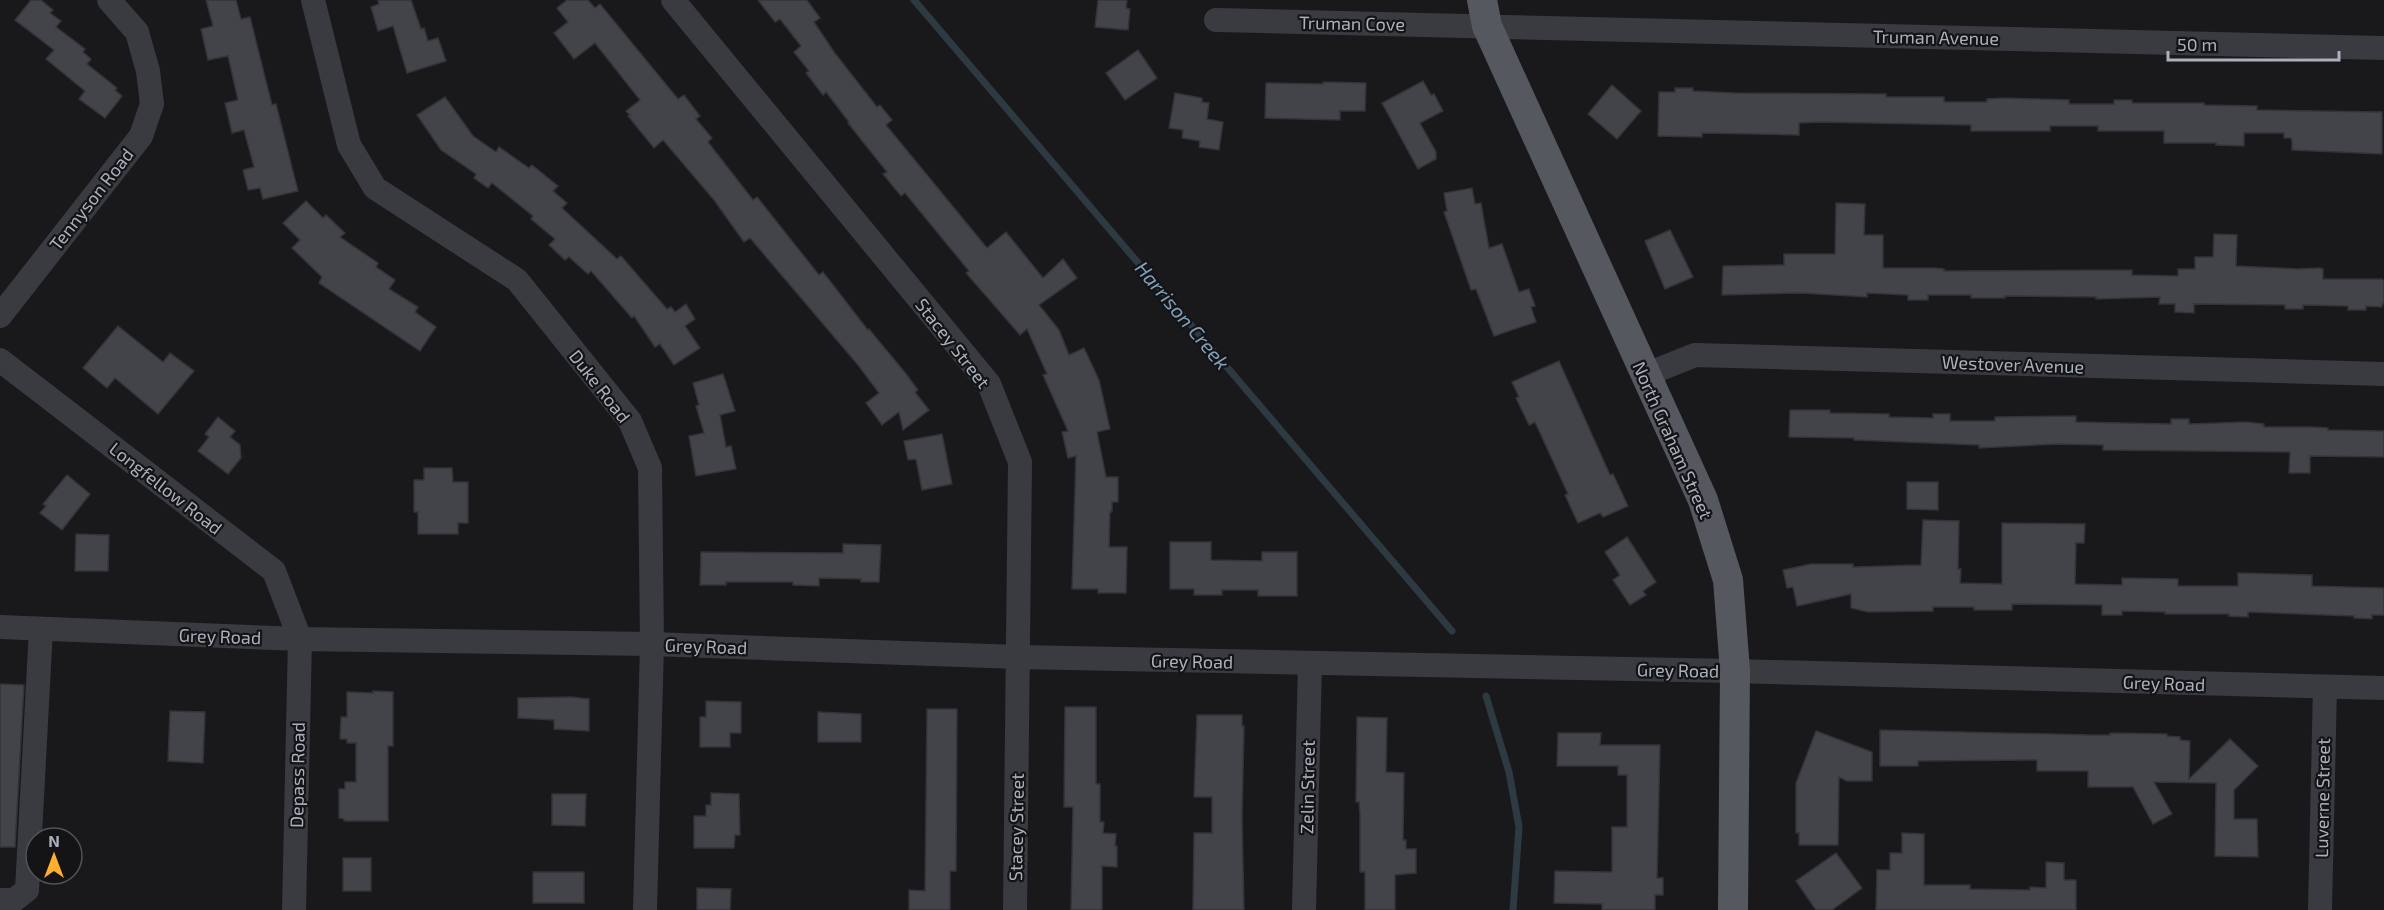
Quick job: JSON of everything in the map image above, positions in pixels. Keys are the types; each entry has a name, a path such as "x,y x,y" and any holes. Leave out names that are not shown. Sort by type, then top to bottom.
{"main road":[{"name":"North Graham Street","path":"1485,13 1645,375 1703,500 1728,580 1735,671 1733,910"}],"street":[{"name":"Tennyson Road","path":"0,316 141,136 152,104 148,71 137,32 109,0"},
{"name":"Duke Road","path":"313,0 349,145 375,188 517,280 630,421 650,468 652,645 645,910"},
{"name":"Stacey Street","path":"673,0 989,384 1020,462 1015,910"},
{"name":"Truman Cove","path":"1216,20 1485,13"},
{"name":"Truman Avenue","path":"1485,13 2384,48"},
{"name":"Westover Avenue","path":"1645,375 1695,355 2384,374"},
{"name":"Longfellow Road","path":"0,360 274,571 300,639"},
{"name":"Grey Road","path":"0,627 300,639 652,645 1018,657 1413,666 1517,666 2384,688"},
{"path":"0,900 14,900 27,890 41,628"},
{"name":"Depass Road","path":"294,910 300,639"},
{"name":"Zelin Street","path":"1304,910 1310,663"},
{"name":"Luverne Street","path":"2320,910 2325,687"}],"building":[{"path":"31,0 41,0 53,10 50,13 61,21 56,27 85,49 83,52 91,59 87,64 117,88 115,90 122,96 105,118 79,99 85,91 46,59 54,50 15,20"},
{"path":"206,0 236,0 241,19 250,17 272,105 276,104 298,191 263,199 260,188 248,190 243,170 254,167 244,130 232,133 225,103 238,100 228,56 208,60 201,29 213,26"},
{"path":"378,0 411,0 421,29 424,28 428,41 438,38 446,61 407,73 393,26 378,31 371,7 379,4"},
{"path":"567,0 588,0 595,8 600,4 678,99 684,95 700,116 696,119 712,138 708,142 753,200 757,197 819,275 823,272 907,375 918,390 915,392 929,410 903,430 899,412 882,425 866,403 879,393 858,365 750,238 744,242 714,200 663,140 654,148 628,116 630,115 626,111 640,100 595,43 574,59 554,33 568,22 557,8"},
{"path":"758,0 807,0 820,18 814,22 834,52 877,107 880,105 892,120 886,125 987,248 1006,232 1043,278 1063,259 1077,278 1039,305 1059,330 1069,355 1084,348 1099,380 1110,429 1097,432 1106,477 1118,477 1118,502 1112,502 1112,512 1110,512 1109,547 1127,547 1126,593 1098,593 1098,589 1072,589 1076,456 1068,458 1062,432 1068,431 1043,375 1047,374 1027,329 1020,335 966,273 969,271 905,193 901,196 883,174 887,172 849,122 826,92 823,95 806,73 809,71 794,52 801,46 780,19 775,22"},
{"path":"1098,0 1127,0 1126,8 1130,9 1128,30 1095,27"},
{"path":"1138,50 1157,78 1125,100 1106,73"},
{"path":"1423,81 1431,95 1434,94 1443,111 1420,123 1436,152 1436,159 1418,169 1382,103"},
{"path":"1323,82 1366,83 1365,111 1340,111 1340,120 1265,118 1266,83 1323,84"},
{"path":"1612,85 1641,111 1617,139 1588,114"},
{"path":"1675,88 1735,93 1886,94 1886,97 1944,97 1944,102 1987,102 1987,99 2004,98 2069,100 2069,104 2114,104 2114,100 2132,100 2132,103 2257,106 2257,110 2382,112 2382,154 2292,150 2291,138 2284,138 2284,133 2244,133 2244,146 2216,145 2216,143 2164,143 2164,131 2098,131 2098,126 2050,126 2050,131 1971,131 1971,125 1819,122 1799,123 1799,135 1702,133 1702,137 1658,136 1659,92 1675,92"},
{"path":"1175,93 1202,98 1202,102 1209,103 1207,119 1223,122 1219,150 1199,147 1200,141 1182,138 1183,130 1169,128"},
{"path":"445,97 473,136 496,152 499,147 529,168 532,165 558,186 553,191 567,203 562,208 617,259 621,256 667,309 671,307 675,312 686,304 695,319 685,326 700,348 674,365 660,344 655,347 634,316 632,318 591,271 588,274 569,257 565,260 549,245 555,239 531,219 533,216 492,183 488,188 474,178 476,174 441,150 417,115"},
{"path":"1472,188 1475,204 1481,203 1489,248 1502,244 1519,292 1529,289 1535,306 1531,307 1536,322 1494,336 1476,289 1471,290 1444,212 1447,211 1444,193"},
{"path":"306,201 323,218 326,215 345,233 340,237 378,263 376,267 395,280 389,289 418,307 415,312 436,327 420,351 319,283 322,277 292,248 300,240 283,223"},
{"path":"1836,203 1865,204 1864,235 1883,235 1883,268 1934,268 1944,269 1944,271 2132,270 2132,275 2178,276 2178,269 2195,269 2195,257 2213,257 2214,234 2237,235 2236,266 2320,268 2323,269 2323,279 2382,279 2384,281 2384,304 2382,307 2366,306 2366,310 2348,310 2348,306 2303,305 2303,309 2285,309 2285,305 2194,304 2194,313 2175,312 2175,304 2159,304 2160,297 2096,299 2096,297 2005,296 2005,298 1971,298 1971,295 1928,295 1928,300 1908,300 1908,295 1867,293 1867,297 1801,293 1722,295 1723,266 1784,265 1784,254 1835,254"},
{"path":"1670,230 1693,277 1665,289 1645,241"},
{"path":"118,326 163,362 170,353 194,371 158,414 115,378 107,388 83,368"},
{"path":"1559,361 1610,475 1613,474 1628,506 1603,517 1600,513 1578,523 1565,495 1568,494 1535,422 1529,425 1516,398 1519,397 1512,382"},
{"path":"723,374 735,411 720,415 726,447 731,446 736,469 696,476 689,436 704,433 696,406 699,405 693,383"},
{"path":"1790,410 1889,414 1889,417 1933,418 1933,414 1950,414 1950,421 1995,421 1995,417 2076,416 2076,422 2171,424 2171,419 2189,419 2189,424 2246,422 2264,424 2264,427 2384,431 2384,457 2310,456 2310,473 2289,473 2290,452 2103,450 2103,445 2057,444 1979,448 1979,445 1789,437"},
{"path":"218,417 235,431 230,437 240,445 241,458 228,474 198,451 209,437 205,434"},
{"path":"942,434 952,484 922,490 916,459 908,460 904,441"},
{"path":"424,468 452,468 453,482 468,482 468,523 458,523 458,534 418,534 418,512 414,512 414,480 424,480"},
{"path":"67,475 90,494 62,530 40,513 46,506 43,504"},
{"path":"1907,482 1938,482 1938,510 1907,509"},
{"path":"1923,520 1959,521 1960,583 2002,584 2002,523 2085,524 2084,543 2076,543 2075,584 2122,585 2122,578 2178,579 2178,586 2238,586 2238,573 2312,575 2312,586 2384,588 2384,615 2372,615 2372,619 2354,618 2354,616 2248,612 2248,617 2229,616 2229,614 2122,611 2122,615 2102,615 2102,605 2012,604 2012,610 1933,607 1933,611 1868,612 1851,608 1851,594 1797,606 1793,587 1787,588 1783,570 1811,564 1853,564 1853,567 1921,565"},
{"path":"76,534 109,535 108,571 75,571"},
{"path":"1627,537 1656,582 1643,591 1646,595 1630,605 1613,580 1620,575 1605,552"},
{"path":"1170,542 1211,542 1211,560 1262,561 1262,552 1297,552 1297,596 1258,596 1258,590 1222,590 1222,595 1194,595 1194,589 1170,589"},
{"path":"843,544 881,545 879,582 819,578 819,586 793,585 793,582 726,582 726,585 700,585 701,552 843,553"},
{"path":"0,684 24,685 15,847 0,847"},
{"path":"373,691 393,692 393,746 388,746 388,821 344,821 339,818 339,789 345,789 345,782 356,782 356,743 347,743 347,739 340,739 341,717 347,717 347,692 373,693"},
{"path":"518,698 589,699 589,731 554,729 554,720 518,718"},
{"path":"706,701 741,702 741,733 730,733 730,747 700,747 700,717 706,717"},
{"path":"1065,707 1096,707 1096,784 1100,784 1100,822 1104,822 1103,833 1116,834 1115,846 1117,846 1117,867 1102,866 1102,910 1071,910 1073,807 1064,807"},
{"path":"927,709 957,709 956,871 950,871 950,910 909,910 909,890 925,891"},
{"path":"170,711 205,712 203,763 168,761"},
{"path":"818,712 861,714 861,742 818,742"},
{"path":"1197,715 1242,715 1242,726 1244,726 1242,818 1244,910 1193,910 1194,833 1212,833 1212,797 1194,797"},
{"path":"1357,717 1387,718 1386,772 1404,773 1403,840 1406,840 1406,849 1416,849 1416,873 1395,875 1395,910 1365,910 1365,872 1360,872 1360,814 1359,802 1356,802"},
{"path":"1880,730 2090,735 2167,734 2167,736 2180,737 2180,740 2190,741 2189,779 2230,739 2258,766 2234,790 2234,819 2257,819 2258,857 2215,856 2216,783 2154,782 2172,814 2153,824 2133,787 2088,787 2088,771 2037,771 2037,760 1918,761 1918,766 1880,766"},
{"path":"1816,731 1872,752 1872,781 1847,781 1839,777 1838,845 1799,845 1799,833 1796,833 1796,783"},
{"path":"1558,733 1601,733 1600,745 1660,745 1657,878 1663,878 1663,895 1655,895 1655,910 1602,910 1602,904 1554,903 1555,871 1612,872 1612,827 1627,827 1627,775 1618,775 1618,766 1557,766"},
{"path":"711,793 739,794 740,835 735,835 734,848 694,848 694,816 706,816 706,805 711,805"},
{"path":"552,794 586,794 585,826 552,825"},
{"path":"1902,833 1924,834 1924,885 1970,885 1970,889 2046,888 2046,862 2064,863 2064,880 2076,880 2076,910 1876,910 1877,870 1890,870 1890,853 1902,853"},
{"path":"1836,853 1862,888 1832,910 1816,910 1796,881"},
{"path":"343,858 371,858 371,891 343,891"},
{"path":"533,872 584,872 584,903 533,903"},
{"path":"697,888 731,889 730,910 697,910"}],"waterway":[{"name":"Harrison Creek","path":"914,0 1452,631"},
{"name":"Harrison Creek","path":"1486,696 1509,772 1519,827 1513,910"}]}
